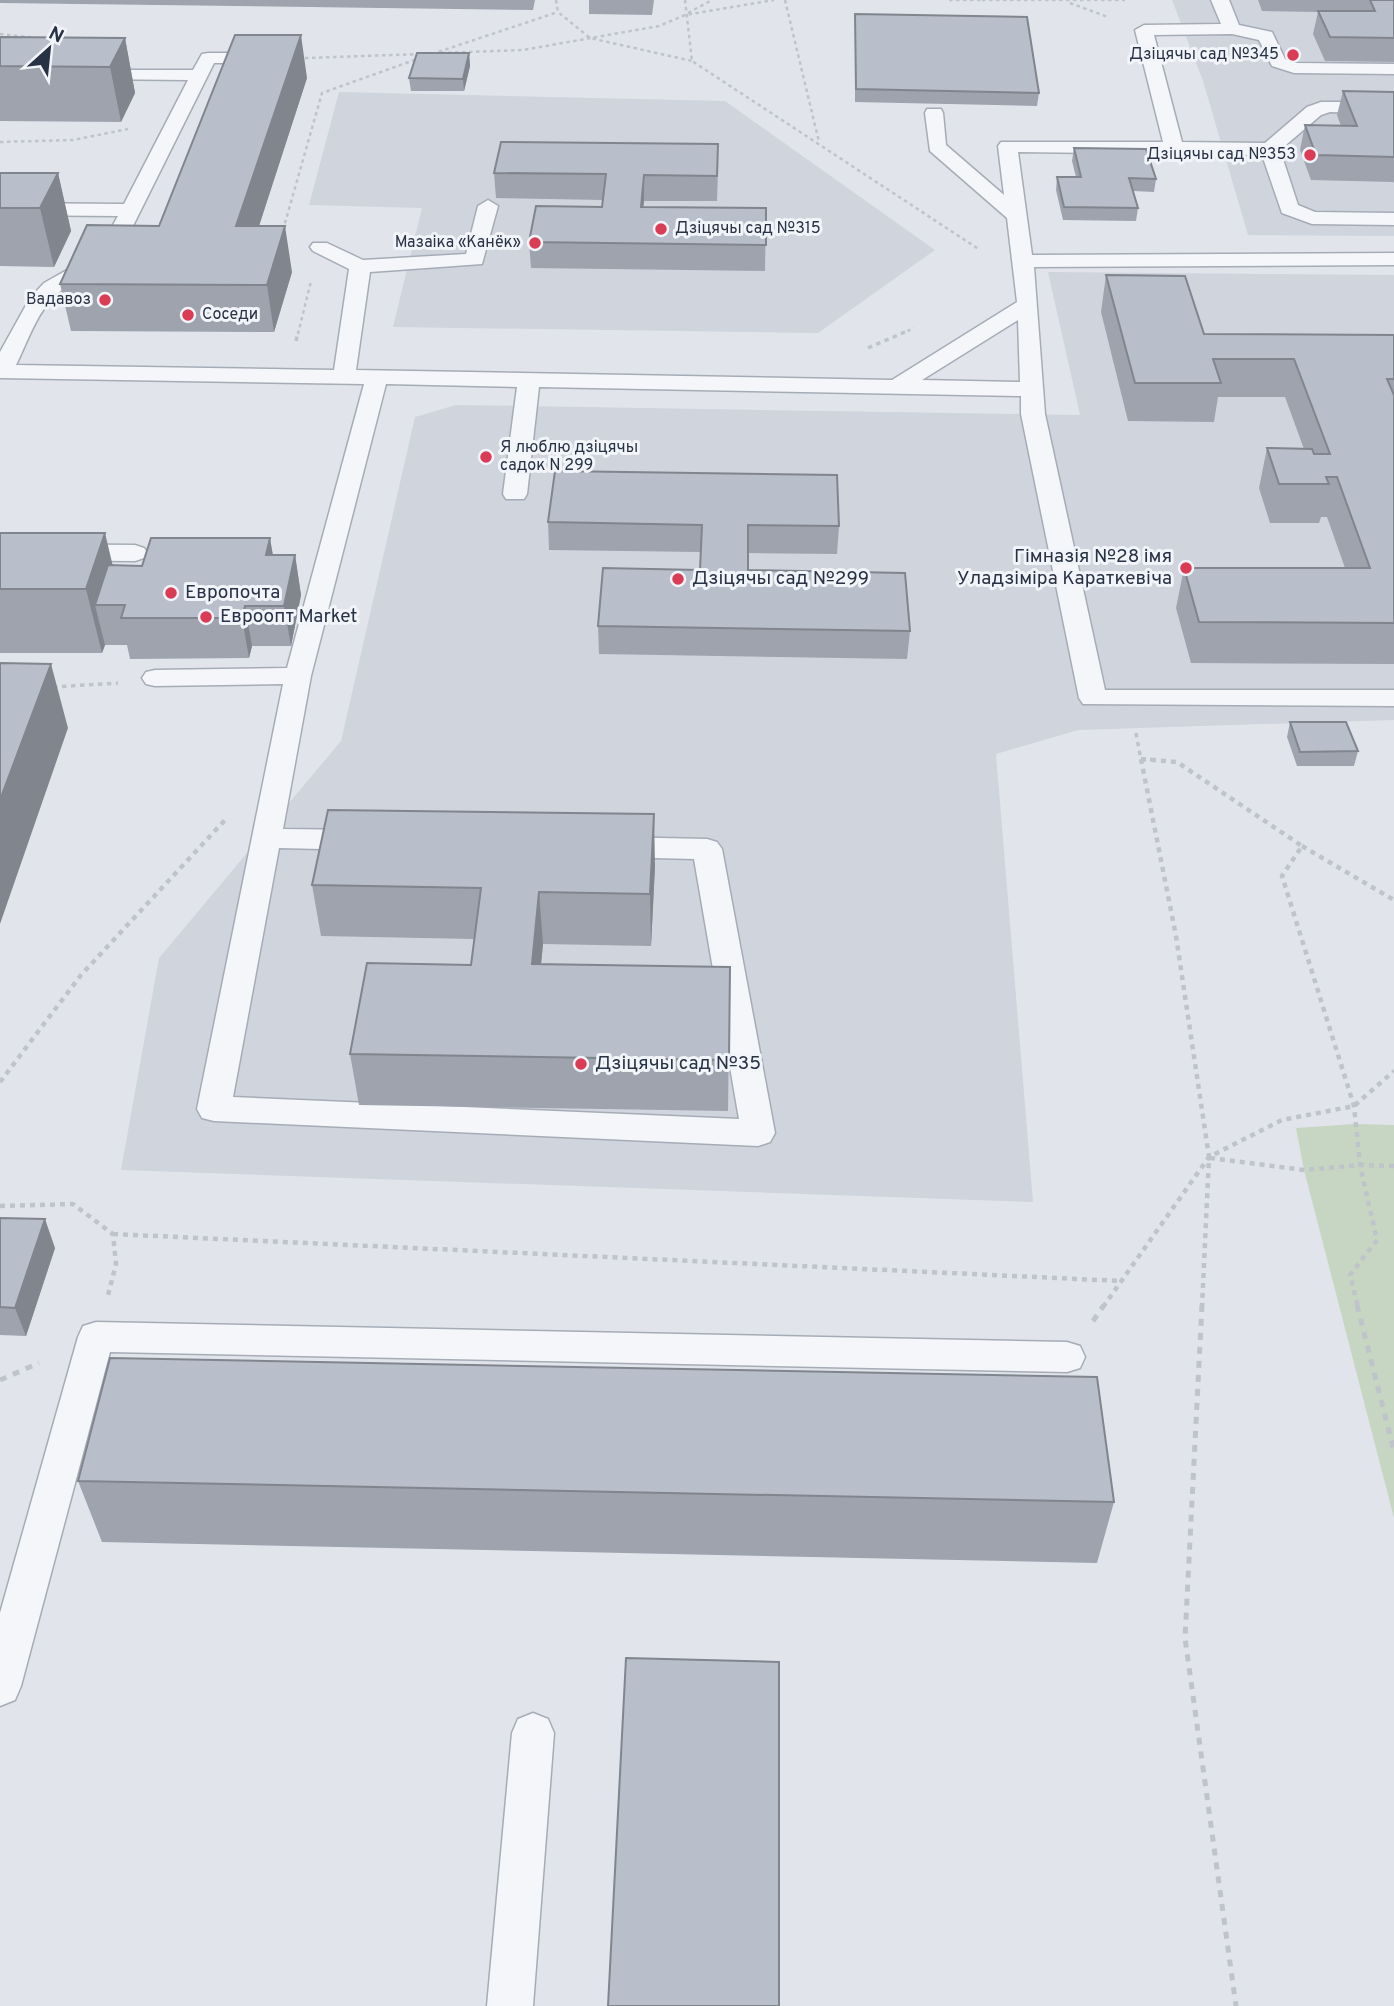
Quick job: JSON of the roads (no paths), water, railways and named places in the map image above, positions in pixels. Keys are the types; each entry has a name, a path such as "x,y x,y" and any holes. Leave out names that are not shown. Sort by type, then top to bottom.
{"lane":[{"path":"1220,0 1232,29"},
{"path":"1174,148 1144,30 1232,29 1266,36 1278,62 1294,68 1394,69"},
{"path":"304,58 208,58 106,258 70,276 44,295 0,371 1030,389"},
{"path":"66,74 199,75"},
{"path":"1394,108 1328,106 1314,111 1270,149 1008,146 1028,304 1030,389 1093,698 1394,698"},
{"path":"934,113 937,147 1016,215"},
{"path":"1270,149 1289,209 1312,218 1394,219"},
{"path":"320,247 360,266 475,260 488,206"},
{"path":"0,209 131,211"},
{"path":"1023,270 1394,260"},
{"path":"344,375 360,266"},
{"path":"898,386 1028,304"},
{"path":"377,377 298,676 214,1109 758,1133 707,849 583,846"},
{"path":"515,494 529,379"},
{"path":"0,552 135,553"},
{"path":"155,678 298,676"},
{"path":"267,838 390,841"},
{"path":"0,1686 96,1337 1067,1357"},
{"path":"510,2006 533,1733"}],"place":[{"name":"Дзіцячы сад №345","path":"1293,55"},
{"name":"Дзіцячы сад №353","path":"1310,155"},
{"name":"Дзіцячы сад №315","path":"661,229"},
{"name":"Мазаіка «Канёк»","path":"535,243"},
{"name":"Вадавоз","path":"105,300"},
{"name":"Соседи","path":"188,315"},
{"name":"Я люблю дзіцячы садок N 299","path":"486,457"},
{"name":"Гімназія №28 імя Уладзіміра Караткевіча","path":"1186,568"},
{"name":"Дзіцячы сад №299","path":"678,579"},
{"name":"Европочта","path":"171,593"},
{"name":"Евроопт Market","path":"206,617"},
{"name":"Дзіцячы сад №35","path":"581,1064"}]}
